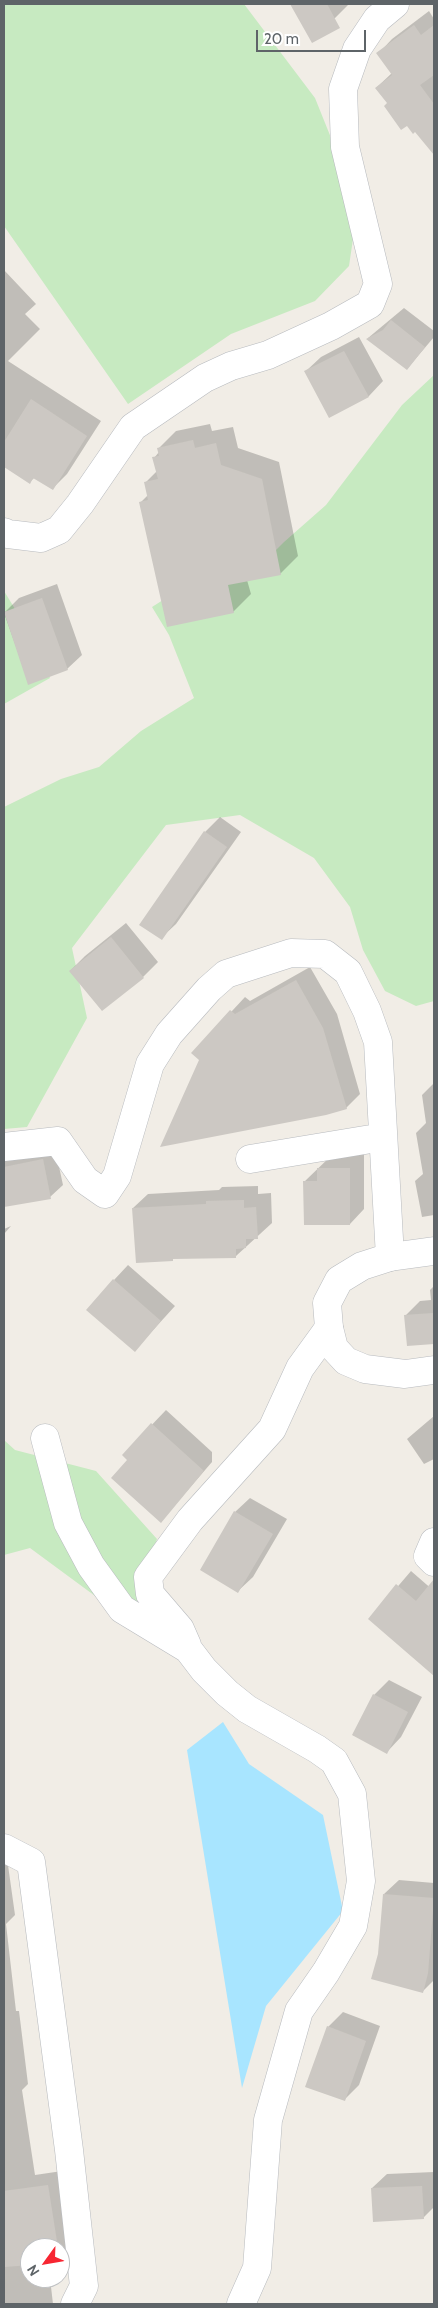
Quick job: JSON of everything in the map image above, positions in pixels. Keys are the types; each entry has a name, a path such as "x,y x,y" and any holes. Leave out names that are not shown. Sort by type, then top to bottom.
{"street":[{"path":"4,532 40,538 59,530 80,504 133,427 205,378 231,366 268,355 370,304 378,284 345,147 342,89 357,49 377,19 395,4"},
{"path":"4,1147 58,1141 85,1180 105,1194 117,1176 150,1064 169,1034 209,989 226,974 291,953 325,954 348,972 378,1042 390,1257"},
{"path":"250,1159 383,1137"},
{"path":"434,1251 390,1257 362,1266 339,1280 327,1303 329,1328 334,1348 346,1361 358,1366 405,1374 434,1370"},
{"path":"241,2304 257,2268 268,2120 299,2011 326,1972 353,1926 361,1881 352,1794 334,1761 248,1709 227,1693 204,1670 188,1649 180,1628 150,1594 148,1577 190,1520 272,1429 300,1368 329,1328"},
{"path":"45,1438 68,1523 91,1566 122,1609 188,1649"},
{"path":"434,1542 428,1556 434,1562"},
{"path":"4,1848 31,1862 69,2150 84,2286 76,2304"}],"green space":[{"path":"4,4 244,4 315,98 358,205 349,266 315,301 231,334 128,404 4,226"},
{"path":"434,375 434,1001 416,1006 385,991 363,950 350,907 314,858 240,815 166,825 72,948 87,1018 27,1127 4,1129 4,807 61,779 99,767 141,731 194,698 169,635 152,607 207,572 259,567 326,505 402,405"},
{"path":"4,591 34,640 50,678 4,704"},
{"path":"4,1440 15,1450 96,1471 157,1539 133,1613 106,1604 30,1548 4,1555"}],"water":[{"path":"223,1722 249,1764 323,1815 343,1911 266,2006 242,2088 187,1750"}],"building":[{"path":"290,4 327,4 340,28 312,43"},
{"path":"414,25 421,35 434,25 434,75 420,85 434,104 434,155 415,132 413,134 407,126 401,130 384,106 387,103 375,88 392,75 376,53"},
{"path":"391,320 425,347 407,370 366,339 383,330"},
{"path":"344,351 369,397 329,418 304,371"},
{"path":"31,399 87,436 53,490 33,478 30,484 4,467 4,442"},
{"path":"193,440 195,448 216,443 221,465 262,479 281,575 228,585 234,613 167,627 139,502 148,500 144,482 158,479 152,457 159,456 157,448"},
{"path":"42,598 68,670 28,685 4,612"},
{"path":"204,831 227,847 162,940 139,925"},
{"path":"111,937 144,978 102,1011 69,971"},
{"path":"296,980 323,1028 347,1109 326,1115 160,1147 199,1060 191,1053 230,1010 235,1014"},
{"path":"43,1159 51,1199 4,1207 4,1167"},
{"path":"317,1168 350,1168 350,1225 304,1225 303,1181 317,1181"},
{"path":"244,1200 244,1208 256,1207 258,1239 246,1239 246,1248 236,1249 236,1258 173,1259 173,1261 136,1263 132,1208 206,1204 206,1201"},
{"path":"113,1279 161,1321 135,1352 86,1310"},
{"path":"434,1313 434,1344 407,1346 404,1315"},
{"path":"151,1423 204,1471 161,1523 111,1478 127,1460 122,1455"},
{"path":"234,1511 273,1534 238,1593 200,1570"},
{"path":"434,1579 434,1676 368,1619 396,1584 416,1601"},
{"path":"373,1694 408,1712 387,1754 352,1735"},
{"path":"383,1894 434,1898 428,1973 423,1993 371,1979 378,1954"},
{"path":"327,2026 366,2041 345,2101 305,2087"},
{"path":"48,2185 56,2238 20,2238 20,2266 4,2267 4,2191"},
{"path":"422,2186 424,2219 373,2222 371,2188"}]}
